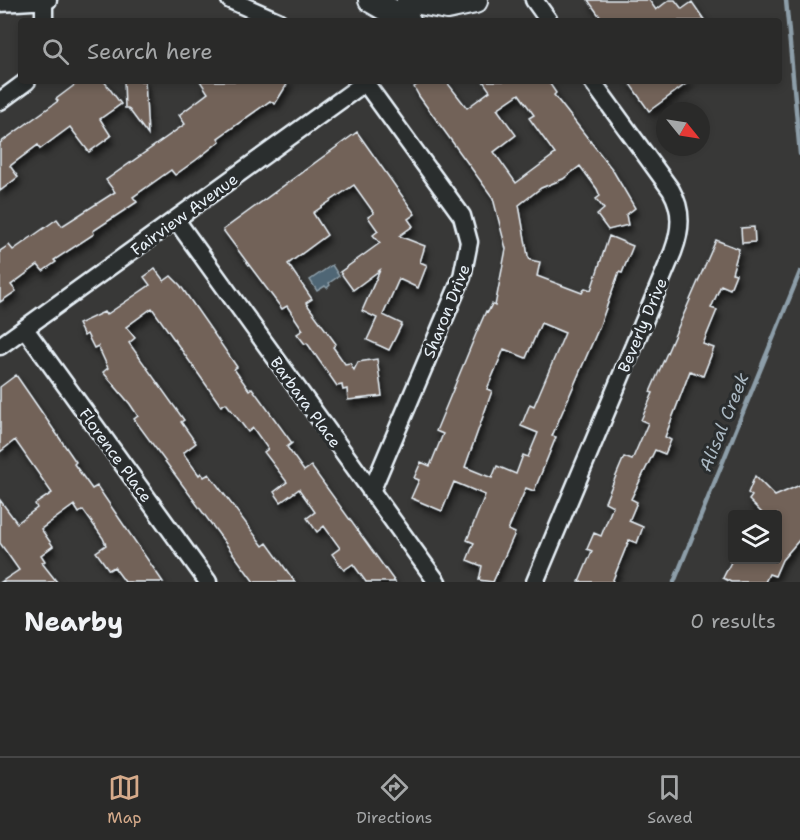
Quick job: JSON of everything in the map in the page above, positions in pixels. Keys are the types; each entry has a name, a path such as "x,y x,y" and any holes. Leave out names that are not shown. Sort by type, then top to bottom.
{"highway":[{"path":"371,0 403,18"},
{"path":"409,0 447,7 476,0"},
{"path":"449,18 476,0"}],"street":[{"path":"44,0 44,18"},
{"path":"0,3 48,0"},
{"path":"230,0 271,18"},
{"path":"534,0 547,18"},
{"path":"0,101 23,84"},
{"name":"Fairview Avenue","path":"0,346 361,84"},
{"name":"Sharon Drive","path":"367,84 462,216 469,243 462,277 371,492"},
{"name":"Beverly Drive","path":"535,582 673,252 680,225 678,205 671,190 594,84"},
{"name":"Barbara Place","path":"176,220 437,582"},
{"name":"Florence Place","path":"25,329 208,582"}],"water":[{"path":"332,265 339,276 329,283 327,288 325,286 317,291 310,280"}],"building":[{"path":"588,0 649,0 656,10 669,0 675,0 682,9 692,2 703,18 601,18"},
{"path":"76,84 106,84 121,104 100,119 111,136 89,152 70,127 40,149 38,145 10,166 18,177 0,191 0,143 58,101 56,99"},
{"path":"124,84 145,84 148,135 128,108 125,108"},
{"path":"202,84 287,84 275,104 270,101 218,138 220,141 175,175 171,170 133,197 137,202 93,231 94,234 54,260 56,262 43,271 38,265 11,285 16,291 0,302 0,251 9,245 13,250 57,219 62,226 115,192 106,180 185,124 179,115 208,93"},
{"path":"418,84 448,84 467,108 490,91 485,84 550,84 556,93 554,95 612,169 635,208 626,215 628,225 608,230 597,215 604,209 596,199 600,196 597,189 580,166 563,179 541,188 519,205 528,256 530,260 540,262 537,276 582,293 585,288 591,290 609,236 633,246 622,273 619,272 600,325 552,436 556,437 534,491 526,488 508,530 515,533 493,582 479,580 482,566 467,560 474,543 467,540 485,495 454,482 442,511 411,498 419,480 414,478 421,462 430,466 443,434 436,431 486,311 488,312 492,304 495,306 506,249 493,198 414,87","holes":["519,94 534,115 529,118 555,154 516,183 494,152 516,135 497,109","541,323 565,333 534,406 530,404 521,426 538,433 528,457 523,455 516,474 497,466 492,478 465,467 492,391 487,389 504,349 526,358"]},
{"path":"630,84 686,84 661,102 656,102 656,106 649,111"},
{"path":"357,132 415,214 408,219 413,226 399,236 425,246 420,262 427,265 418,288 399,279 383,315 402,324 389,350 367,340 377,318 362,311 380,270 353,290 340,272 380,243 373,235 378,231 368,217 374,213 354,185 313,213 327,235 288,264 312,299 306,303 336,344 333,347 345,364 350,363 354,370 358,362 377,359 382,396 348,400 347,389 343,390 342,385 337,386 307,343 305,344 297,334 303,330 287,306 282,309 223,230"},
{"path":"754,227 755,242 742,243 741,228"},
{"path":"716,240 739,249 732,273 736,274 730,289 721,285 711,308 717,310 703,344 714,348 703,376 690,371 665,437 671,440 665,454 655,450 631,499 637,502 629,521 643,527 637,543 629,540 612,582 579,582 592,551 587,549 594,533 601,536 613,506 605,502 624,457 632,460 648,423 641,420 653,393 650,392"},
{"path":"155,269 164,281 171,276 180,285 237,367 234,369 249,390 252,388 292,443 287,447 304,471 311,466 395,582 366,582 353,564 344,570 332,554 340,548 324,526 317,532 307,518 315,512 299,489 281,502 274,492 287,482 264,452 268,449 253,428 248,432 226,403 221,406 152,308 126,327 135,338 129,343 184,420 181,422 196,443 183,453 199,475 201,473 204,477 209,474 263,546 267,543 295,582 254,582 134,419 138,416 103,372 108,368 98,346 94,348 87,334 84,336 78,324 104,312 106,315 150,285 144,277"},
{"path":"16,375 76,462 74,464 92,489 97,486 163,582 125,582 114,567 109,570 96,552 106,545 103,538 83,510 79,513 74,505 41,529 53,546 41,555 45,561 42,563 57,582 1,582 19,570 0,543 0,500 17,523 37,508 35,504 52,493 15,440 0,452 0,387"},
{"path":"755,476 775,496 800,485 800,539 782,560 782,510 759,510 749,500 752,496 748,493"},
{"path":"730,564 780,564 775,576 769,574 765,582 731,582 723,578"}],"waterway":[{"name":"Alisal Creek","path":"786,0 800,154"},
{"name":"Alisal Creek","path":"674,582 800,272"}]}
